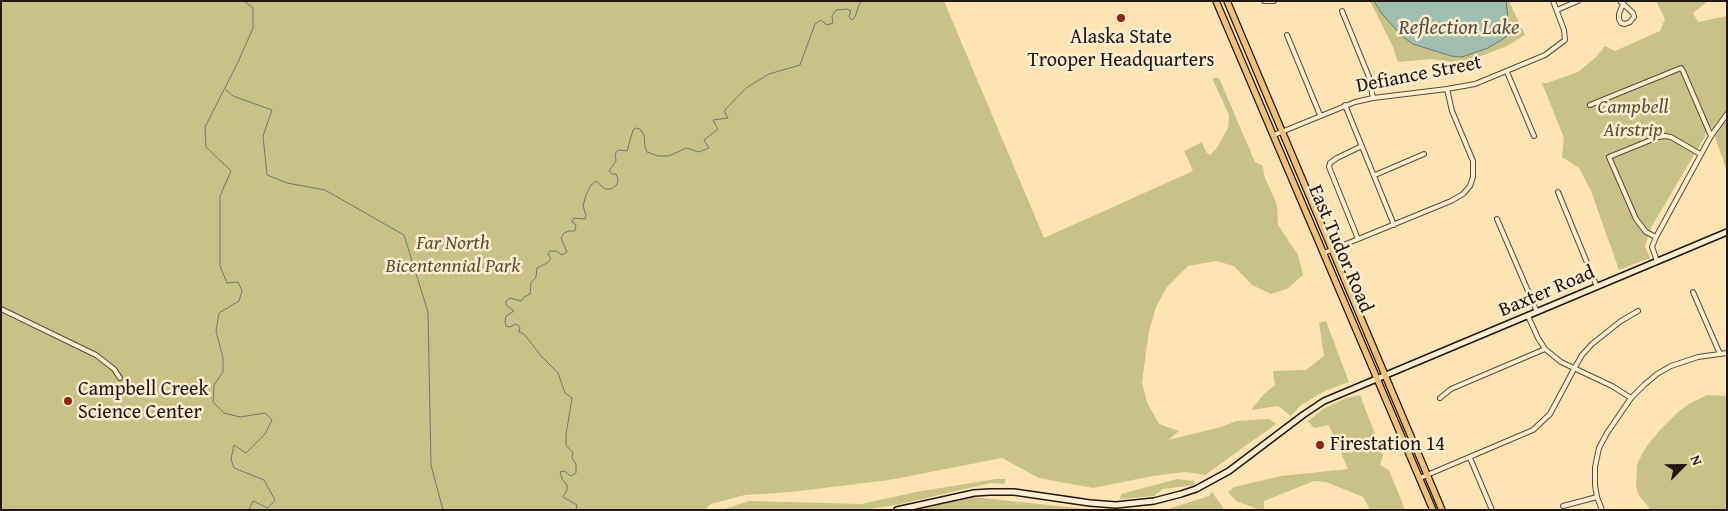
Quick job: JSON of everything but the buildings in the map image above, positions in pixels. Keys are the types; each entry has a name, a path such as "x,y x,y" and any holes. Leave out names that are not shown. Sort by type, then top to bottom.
{"main road":[{"name":"East Tudor Road","path":"1216,1 1434,510"},
{"name":"East Tudor Road","path":"1227,1 1442,510"}],"street":[{"path":"1264,1 1274,1"},
{"path":"1553,1 1557,10 1578,1"},
{"path":"1622,3 1633,13 1634,17 1625,24 1621,23 1618,19 1622,3"},
{"name":"Defiance Street","path":"1274,135 1345,105 1373,98 1475,84 1507,72 1545,55 1565,40 1564,30 1557,10"},
{"path":"1342,11 1369,77 1373,98"},
{"path":"1287,35 1320,115"},
{"path":"1590,104 1681,68 1711,136"},
{"path":"1507,72 1534,136"},
{"path":"1324,253 1451,201 1463,194 1470,186 1474,169 1473,160 1452,111 1447,89"},
{"path":"1345,105 1394,225"},
{"path":"1657,261 1652,247 1656,237 1700,154 1727,114"},
{"path":"1656,237 1646,232 1640,226 1609,157 1658,137 1665,136 1671,137 1700,154"},
{"path":"1358,239 1329,167 1330,163 1336,158 1362,146"},
{"path":"1375,175 1424,154"},
{"path":"1558,192 1597,287"},
{"path":"1498,219 1537,312"},
{"name":"Baxter Road","path":"897,510 974,493 990,492 1014,492 1116,505 1154,501 1181,494 1204,485 1229,471 1324,401 1727,232"},
{"path":"1693,292 1720,354"},
{"path":"1,308 96,355 114,369 120,378"},
{"path":"1420,478 1533,430 1550,414 1582,355 1598,338 1638,311"},
{"path":"1528,316 1545,349 1561,362 1591,375 1631,398"},
{"path":"1440,398 1451,390 1545,349"},
{"path":"1602,510 1595,485 1595,467 1599,448 1631,398 1657,374 1671,366 1698,357 1727,353"},
{"path":"1470,458 1492,510"},
{"path":"1563,506 1597,497"}],"green space":[{"name":"Far North Bicentennial Park","path":"1,1 944,1 1044,238 1193,171 1184,151 1202,142 1206,152 1210,155 1216,149 1228,128 1229,115 1213,80 1214,78 1219,78 1255,162 1263,166 1264,175 1277,205 1278,225 1298,255 1303,275 1287,289 1271,294 1252,285 1234,266 1216,261 1188,266 1167,287 1156,307 1149,331 1142,382 1147,402 1159,424 1179,431 1168,440 1221,427 1236,421 1269,419 1276,424 1205,475 1186,472 1153,476 1093,488 1039,478 1002,458 889,480 791,492 745,495 711,504 705,510 1,510"},
{"name":"Reflection Lake","path":"1370,1 1509,1 1525,35 1507,46 1476,58 1453,62 1432,59 1398,62 1393,47"},
{"name":"Campbell Airstrip","path":"1656,1 1708,1 1693,13 1698,22 1727,16 1727,171 1711,126 1652,226 1645,246 1650,258 1619,270 1591,191 1579,168 1562,157 1564,138 1542,83 1578,72 1597,56 1605,46 1615,51 1660,31 1665,19"},
{"path":"1326,321 1349,382 1325,391 1301,405 1291,416 1278,406 1251,410 1264,394 1275,385 1273,371 1306,370 1324,356 1319,323"},
{"path":"1360,395 1383,455 1380,465 1389,470 1405,510 1370,510 1363,497 1326,482 1314,481 1264,501 1264,510 1236,501 1228,492 1234,487 1281,476 1348,469 1329,425 1314,428 1308,421 1323,409 1346,398"},
{"path":"1707,395 1727,396 1727,510 1651,510 1638,494 1636,486 1637,465 1640,458 1646,447 1660,430 1678,412"},
{"path":"1006,479 1004,484 991,483 896,505 862,510 722,510 749,501 861,504 916,492"},
{"path":"1177,479 1194,481 1195,485 1163,489 1154,496 1120,499 1121,494"},
{"path":"1212,492 1224,509 1227,510 1165,510 1209,496"},
{"path":"972,497 1086,509 1094,510 917,510"}],"water":[{"name":"Reflection Lake","path":"1374,1 1506,1 1509,27 1506,37 1488,48 1462,57 1451,56 1413,44 1403,37 1382,14"}],"waterway":[{"path":"244,1 253,8 253,28 205,127 206,147 231,171 220,196 220,266 227,283 238,282 242,291 239,301 219,313 216,331 223,358 223,372 214,385 213,402 224,413 240,417 265,413 272,420 265,434 246,453 234,445 231,459 234,468 264,480 275,500 268,508 253,501 249,510"},
{"path":"576,510 577,505 563,497 567,490 567,485 562,479 560,472 564,471 571,476 576,473 576,464 572,458 573,453 566,445 572,398 565,393 558,373 542,357 524,334 519,332 520,327 516,324 510,327 506,326 506,316 514,311 506,305 506,301 510,298 521,301 530,294 531,283 536,277 537,268 551,259 548,254 550,251 556,251 562,255 567,252 561,238 564,233 575,231 576,225 572,222 574,218 585,219 586,215 583,206 591,185 596,181 605,189 611,189 617,185 618,179 616,174 612,174 609,171 616,161 615,154 618,150 627,151 633,130 636,128 640,129 644,135 647,152 658,156 669,156 686,148 699,152 709,148 704,140 718,129 713,120 728,118 724,111 746,88 769,74 800,65 815,24 821,20 827,25 833,23 832,16 836,10 847,9 851,11 849,17 852,20 862,1"},
{"path":"887,1 914,1"},
{"path":"226,90 233,96 272,110 263,136 267,175 287,183 325,190 404,235 428,312 431,465 443,510"}],"place":[{"name":"Alaska State Trooper Headquarters","path":"1121,18"},
{"name":"Campbell Creek Science Center","path":"68,401"},
{"name":"Firestation 14","path":"1320,445"}]}
